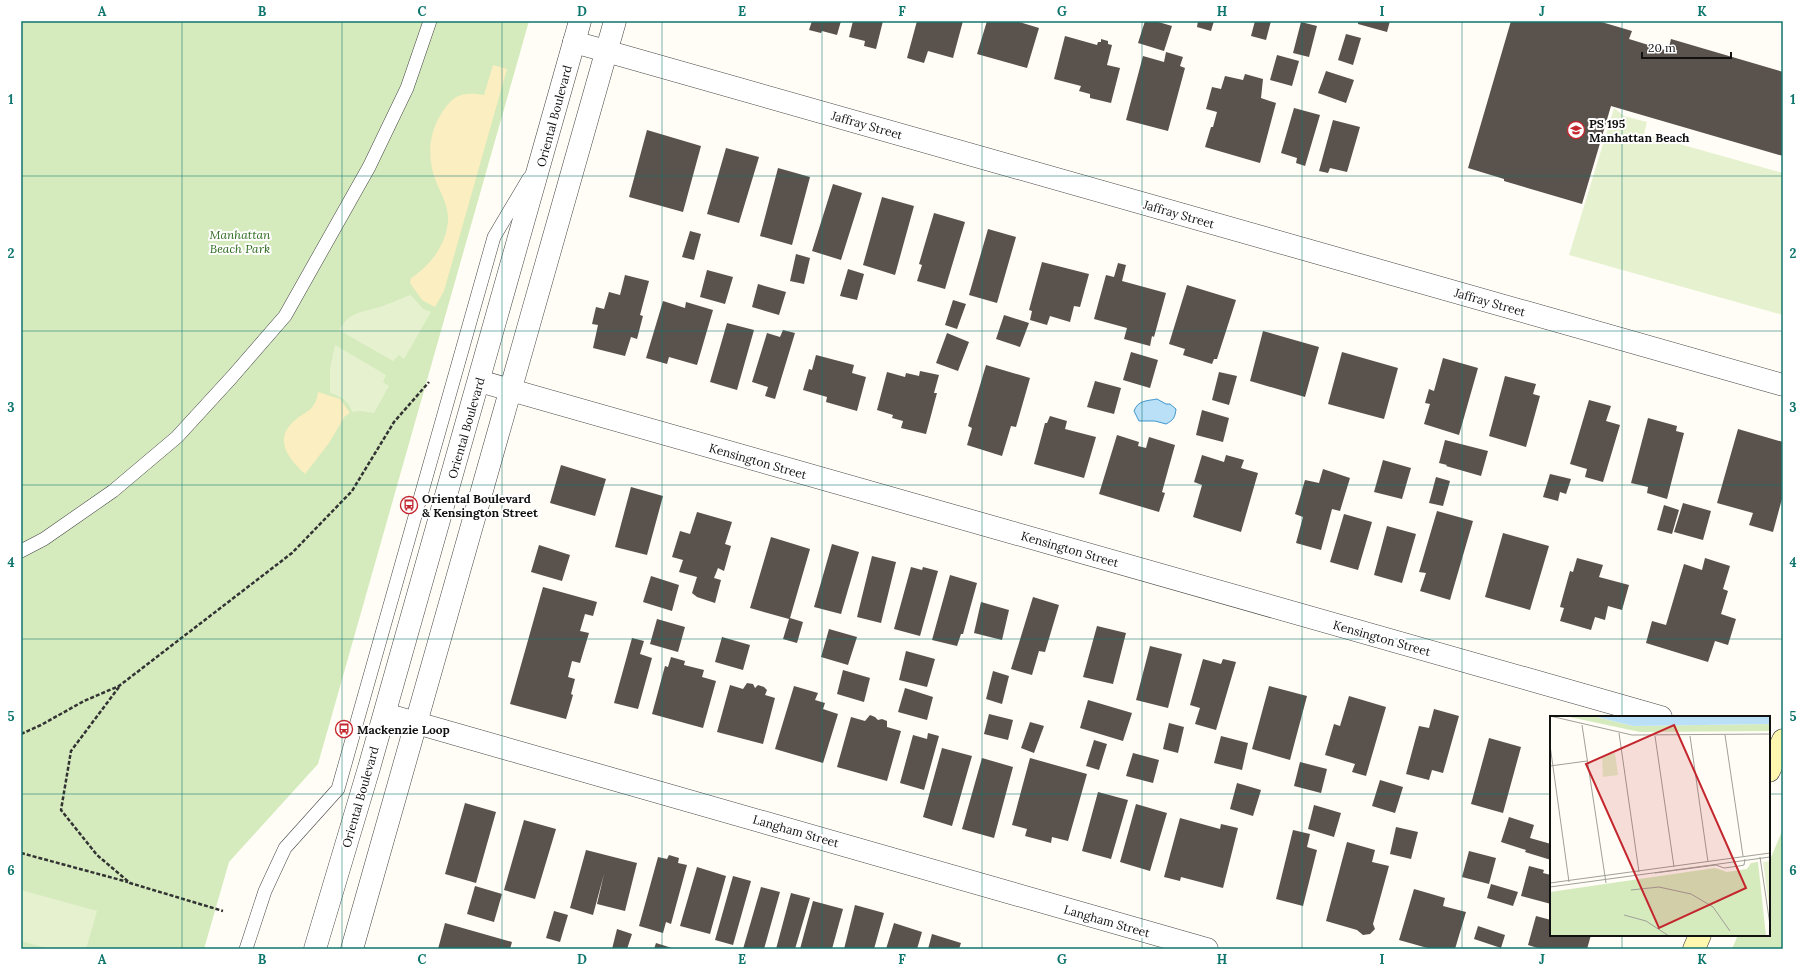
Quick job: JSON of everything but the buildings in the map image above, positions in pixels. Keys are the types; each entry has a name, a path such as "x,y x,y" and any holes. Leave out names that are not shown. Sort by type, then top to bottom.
{"main road":[{"path":"1770,768 1777,746"},
{"path":"1694,949 1700,936"}],"street":[{"name":"Oriental Boulevard","path":"315,949 385,714 580,21"},
{"path":"352,949 616,21"},
{"name":"Jaffray Street","path":"574,42 1783,385"},
{"name":"Kensington Street","path":"479,381 1657,716"},
{"name":"Langham Street","path":"385,714 1207,949"}],"lane":[{"path":"21,551 44,538 113,491 177,437 285,316 369,167 407,88 430,21"},
{"path":"246,949 265,891 285,848 338,789 494,237 544,152"}],"path":[{"path":"21,734 41,725 84,701 119,686 292,553 352,491 394,422 430,380"},
{"path":"119,686 70,751 61,810 97,855 130,883"},
{"path":"21,853 130,883 223,911"}],"green space":[{"name":"Manhattan Beach Park","path":"21,21 529,21 318,764 229,862 204,949 21,949"},
{"path":"1614,108 1624,116 1647,122 1644,134 1783,173 1783,315 1569,255"},
{"path":"411,295 423,309 431,312 404,359 399,355 393,361 339,330 354,314 385,305"},
{"path":"335,345 386,375 383,382 389,386 374,413 360,411 352,412 349,405 344,400 330,393 330,369"},
{"path":"1783,829 1783,949 1732,949 1738,936 1770,936 1770,860"},
{"path":"21,890 97,911 86,949 49,949 21,941"}],"sand":[{"path":"493,65 507,69 444,291 435,307 422,300 410,283 411,278 425,267 436,254 447,230 448,216 446,206 433,174 431,164 430,145 432,135 439,117 453,99 467,94 484,95"},
{"path":"318,392 340,399 350,413 345,416 329,443 305,474 289,456 284,443 284,436 287,429 297,418 312,408 317,399"}],"water":[{"path":"1157,399 1166,404 1170,404 1176,409 1175,416 1172,420 1166,424 1155,421 1139,421 1134,411 1136,407 1140,403"}],"place":[{"name":"PS 195 Manhattan Beach","path":"1576,130"},
{"name":"Oriental Boulevard & Kensington Street","path":"409,505"},
{"name":"Mackenzie Loop","path":"344,729"}]}
